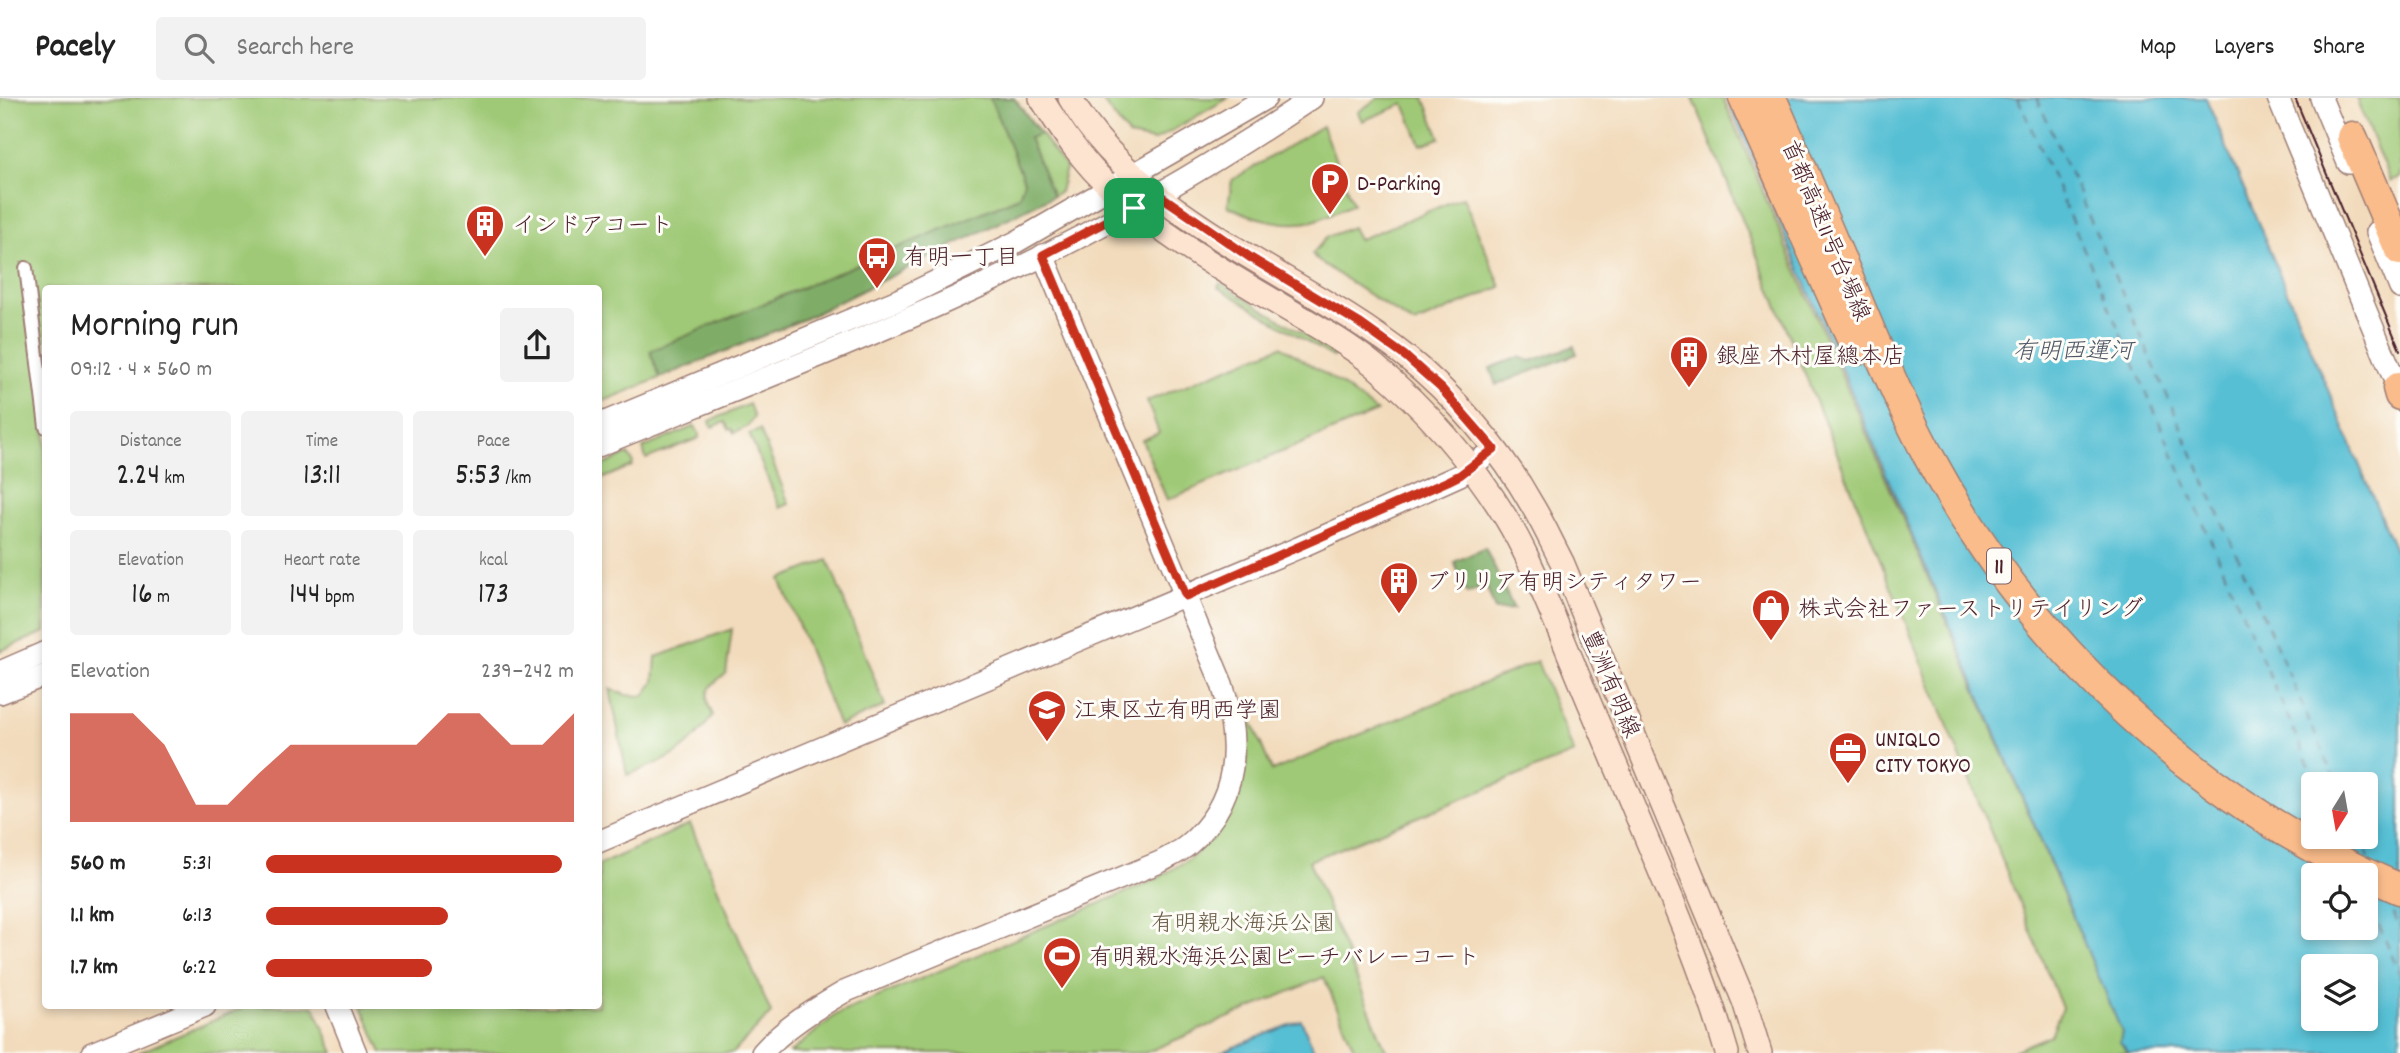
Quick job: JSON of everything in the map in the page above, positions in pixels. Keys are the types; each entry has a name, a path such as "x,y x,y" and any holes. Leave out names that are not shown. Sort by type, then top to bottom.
{"highway":[{"name":"首都高速11号台場線","path":"1744,98 1803,234 1913,467 1942,519 1996,596 2057,670 2160,765 2245,828 2305,863"},
{"name":"首都高速11号台場線","path":"1772,98 1904,408 1960,509 2019,593 2070,656 2102,688 2208,779 2312,846 2400,890"},
{"path":"2352,137 2400,250"},
{"path":"2378,901 2400,911"}],"main road":[{"name":"豊洲有明線","path":"1041,98 1082,157 1134,208 1188,248 1333,337 1373,365 1430,419 1471,467 1506,519 1536,575 1681,921 1714,1008 1727,1053"},
{"name":"豊洲有明線","path":"1070,98 1101,140 1134,175 1251,258 1359,323 1405,356 1441,388 1494,449 1532,503 1562,562 1744,1001 1758,1050"}],"street":[{"path":"602,423 898,300 1016,242 1266,98"},
{"path":"602,444 943,304 1134,208 1312,98"},
{"path":"2262,98 2284,129 2399,392"},
{"path":"2278,98 2284,129"},
{"path":"2332,103 2352,137 2400,275"},
{"path":"2332,103 2400,288"},
{"path":"762,1053 790,1027 844,992 1160,862 1188,845 1217,809 1228,786 1235,740 1231,713 1222,684 1043,255"},
{"path":"26,268 42,395"},
{"path":"602,840 1186,596 1448,481 1494,449"},
{"path":"0,671 42,654"},
{"path":"0,693 42,677"},
{"path":"92,1053 198,1009"},
{"path":"338,1009 356,1053"}],"green space":[{"path":"0,98 1014,98 1066,168 1060,192 806,318 602,402 602,285 42,285 42,633 0,651"},
{"path":"990,98 1014,98 1040,134 1029,138 1053,196 806,318 660,378 650,351 1019,197 1024,181"},
{"path":"1100,98 1228,98 1154,141 1129,136"},
{"path":"1378,98 1424,98 1440,138 1421,145 1404,104 1362,121 1358,112"},
{"path":"1693,98 1723,98 2122,1032 2120,1042 2129,1053 2009,1053 2051,1035 2062,1008"},
{"path":"2356,98 2400,98 2400,177 2390,181"},
{"path":"1322,126 1353,204 1303,223 1258,218 1228,206 1232,180"},
{"path":"1463,197 1501,287 1414,324 1314,258 1317,257 1312,254 1327,237 1352,227 1358,240"},
{"path":"1220,283 1336,353 1333,357 1218,287"},
{"path":"1281,346 1339,383 1377,412 1167,500 1142,440 1159,433 1147,401"},
{"path":"1574,346 1577,354 1496,385 1490,368 1519,357 1531,361"},
{"path":"749,404 754,417 747,427 734,433 725,422 712,427 710,421"},
{"path":"695,426 699,438 646,459 643,448"},
{"path":"760,430 789,504 780,508 749,434"},
{"path":"628,454 633,462 632,466 602,479 602,466"},
{"path":"1485,548 1514,609 1495,610 1486,586 1467,594 1454,562"},
{"path":"828,560 885,706 839,726 780,579"},
{"path":"732,629 726,674 715,682 708,692 707,702 713,715 694,739 676,754 627,775 610,689 626,695 644,696 654,682 656,657"},
{"name":"有明親水海浜公園","path":"1537,661 1574,753 1309,861 1387,1053 1356,1053 1324,977 1145,1053 790,1053 837,1014 1155,880 1195,855 1224,822 1241,785 1247,759 1241,695 1272,771"},
{"path":"690,824 771,1013 733,1053 382,1053 363,1009 602,1009 602,864"},
{"path":"240,1009 315,1009 334,1053 138,1053"}],"water":[{"name":"有明西運河","path":"1727,98 2206,98 2400,562 2400,1053 2129,1053 2120,1042 2122,1032"},
{"path":"1301,1020 1315,1053 1220,1053"}],"ferry route":[{"path":"2018,98 2312,772"},
{"path":"2037,98 2332,772"},
{"path":"2365,849 2369,858"},
{"path":"2387,898 2400,928"},
{"path":"2378,924 2400,974"}],"tram line":[{"path":"2295,98 2400,350"}],"place":[{"name":"D-Parking","path":"1330,216"},
{"name":"インドアコート","path":"485,258"},
{"name":"有明一丁目","path":"877,290"},
{"name":"銀座 木村屋總本店","path":"1689,389"},
{"name":"ブリリア有明シティタワー","path":"1399,615"},
{"name":"株式会社ファーストリテイリング","path":"1771,642"},
{"name":"江東区立有明西学園","path":"1047,743"},
{"name":"UNIQLO CITY TOKYO","path":"1848,785"},
{"name":"有明親水海浜公園ビーチバレーコート","path":"1062,990"}],"route":[{"path":"1158,194 1251,258 1359,323 1405,356 1441,388 1494,449 1448,481 1186,596 1043,255 1134,208 1158,194"}]}
